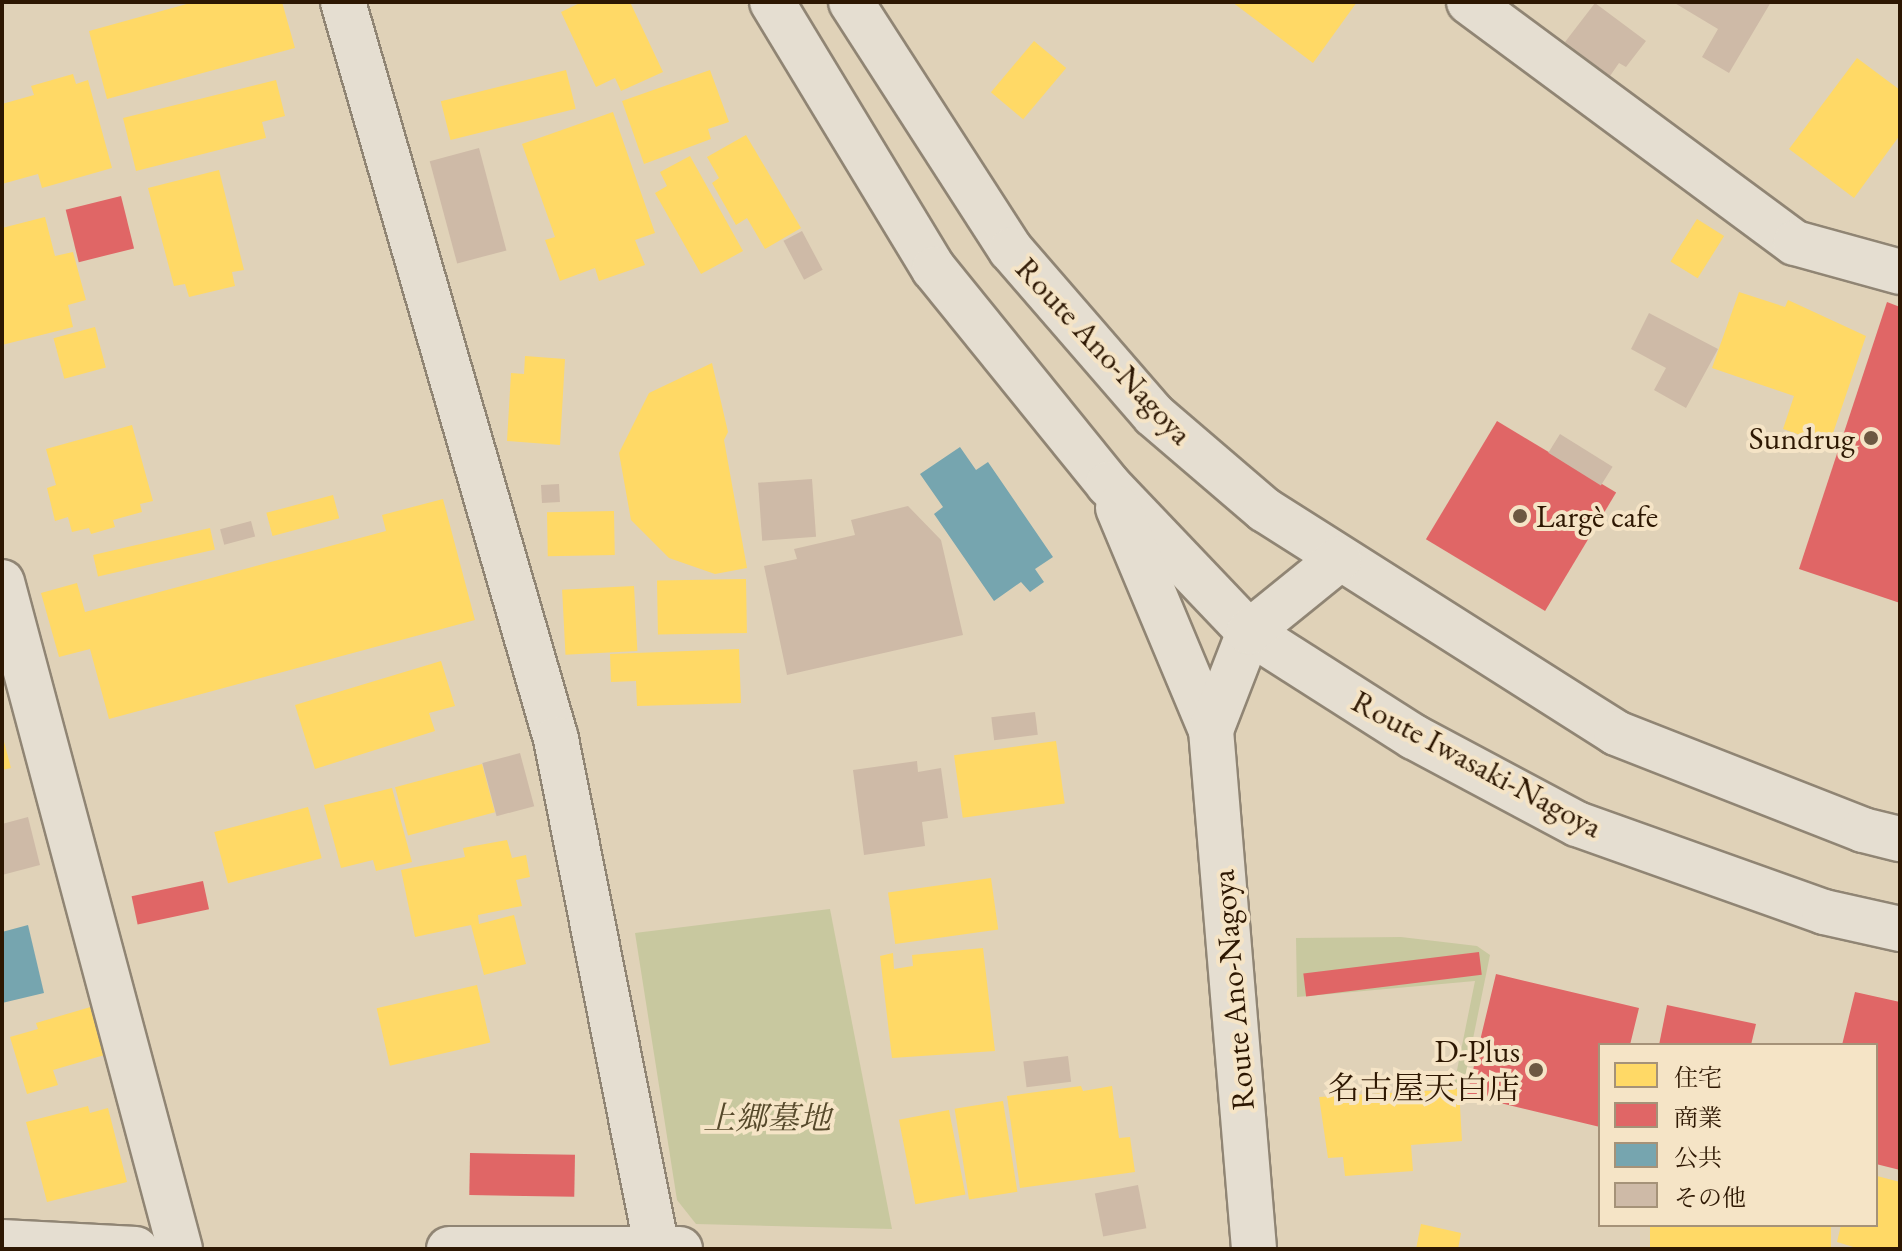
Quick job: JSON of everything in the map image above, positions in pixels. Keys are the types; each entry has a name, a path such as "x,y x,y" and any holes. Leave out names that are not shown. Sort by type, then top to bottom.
{"main road":[{"path":"343,2 556,739 665,1248 449,1249"},
{"name":"Route Ano-Nagoya","path":"772,2 934,269 1108,484 1249,632"},
{"name":"Route Ano-Nagoya","path":"851,2 1011,250 1154,415 1265,510 1339,559 1249,632 1211,730"},
{"path":"1469,2 1795,243 1900,272"},
{"name":"Route Ano-Nagoya","path":"1108,484 1211,730 1254,1249"},
{"path":"1339,559 1616,733 1863,830 1900,839"},
{"path":"2,582 180,1249"},
{"name":"Route Iwasaki-Nagoya","path":"1249,632 1414,737 1577,824 1824,912 1900,929"},
{"path":"2,1242 136,1249"}],"green space":[{"name":"上郷墓地","path":"830,909 892,1229 696,1224 677,1200 635,933"},
{"path":"1401,937 1477,946 1490,955 1463,1088 1453,1090 1475,981 1297,997 1296,938"}],"building: 住宅":[{"path":"194,2 282,2 295,48 107,99 89,31"},
{"path":"582,2 630,2 663,72 621,91 615,78 596,87 561,12"},
{"path":"1232,2 1357,2 1313,63"},
{"path":"1034,41 1066,68 1023,119 991,92"},
{"path":"1857,58 1900,90 1900,135 1854,198 1789,149"},
{"path":"566,70 576,109 451,140 441,101"},
{"path":"710,70 729,122 708,129 711,139 644,164 622,101"},
{"path":"73,74 76,84 88,80 112,168 42,188 38,174 2,184 2,104 34,95 31,86"},
{"path":"276,80 285,116 262,122 266,138 136,171 123,118"},
{"path":"613,112 655,233 635,240 645,265 599,281 595,268 560,281 545,240 555,237 522,144"},
{"path":"746,135 801,228 765,249 747,218 736,225 712,183 719,178 707,157"},
{"path":"690,156 743,251 701,274 655,193 667,186 660,172"},
{"path":"219,170 244,270 232,272 235,286 189,297 185,284 174,286 148,188"},
{"path":"45,217 55,256 73,252 86,300 68,305 73,327 2,345 2,228"},
{"path":"1697,219 1724,236 1698,278 1671,261"},
{"path":"1739,292 1785,307 1788,300 1866,336 1829,445 1783,429 1794,396 1712,368"},
{"path":"95,327 106,368 64,379 53,338"},
{"path":"525,356 565,359 560,445 507,441 511,373 524,374"},
{"path":"712,363 728,432 724,440 747,568 715,574 669,558 631,520 619,453 649,393"},
{"path":"132,425 153,501 140,504 142,512 113,520 115,527 91,534 89,528 72,532 68,517 55,521 47,488 56,485 46,449"},
{"path":"333,495 339,518 273,536 266,513"},
{"path":"443,499 475,620 109,719 90,649 59,657 41,593 77,583 85,612 386,531 382,515"},
{"path":"614,511 615,555 548,556 547,512"},
{"path":"210,528 215,549 98,576 93,555"},
{"path":"746,579 747,633 658,635 657,581"},
{"path":"634,586 637,651 566,655 562,590"},
{"path":"739,649 741,703 637,706 636,681 611,682 610,654"},
{"path":"441,661 455,706 429,713 435,731 315,769 295,705"},
{"path":"2,734 11,768 2,770"},
{"path":"1056,741 1065,803 963,818 954,755"},
{"path":"482,764 495,812 408,836 395,787"},
{"path":"392,788 412,862 376,871 373,860 341,868 324,805"},
{"path":"308,807 322,858 228,883 214,832"},
{"path":"507,840 512,858 526,855 530,877 516,880 522,906 478,915 479,924 514,915 526,964 484,975 471,925 415,937 401,870 465,857 463,848"},
{"path":"991,878 998,929 895,944 888,892"},
{"path":"983,948 995,1051 892,1058 880,956 893,953 894,969 913,966 912,955"},
{"path":"477,985 490,1042 390,1066 377,1008"},
{"path":"94,1006 108,1054 53,1070 58,1085 27,1094 10,1037 38,1029 36,1023"},
{"path":"1081,1086 1083,1091 1112,1086 1119,1138 1130,1137 1135,1172 1020,1188 1007,1096"},
{"path":"1459,1089 1462,1141 1411,1145 1413,1171 1345,1176 1343,1157 1328,1158 1319,1097"},
{"path":"1003,1101 1017,1192 969,1200 955,1109"},
{"path":"88,1106 90,1113 108,1108 127,1182 47,1202 26,1122"},
{"path":"949,1110 965,1194 915,1204 899,1120"},
{"path":"1878,1176 1900,1182 1900,1249 1860,1249 1837,1242 1841,1227 1878,1227"},
{"path":"1421,1224 1461,1233 1458,1249 1416,1249"},
{"path":"1650,1227 1831,1227 1831,1249 1650,1249"}],"building: 商業":[{"path":"121,196 134,248 79,262 66,210"},
{"name":"Sundrug","path":"1887,302 1900,307 1900,603 1799,569"},
{"name":"Largè cafe","path":"1497,421 1616,493 1545,611 1426,539"},
{"path":"203,881 209,909 138,925 132,896"},
{"path":"1479,952 1482,975 1306,996 1303,974"},
{"name":"D-Plus 名古屋天白店","path":"1496,974 1639,1008 1630,1043 1598,1043 1598,1127 1467,1095"},
{"path":"1855,992 1900,1002 1900,1170 1878,1164 1878,1043 1842,1043"},
{"path":"1667,1005 1756,1024 1751,1043 1659,1043"},
{"path":"470,1153 575,1155 574,1197 469,1195"}],"building: 公共":[{"path":"960,447 976,470 988,462 1053,557 1035,569 1044,582 1030,592 1021,582 994,601 934,514 943,507 920,474"},
{"path":"28,925 44,993 2,1003 2,932"}],"building: その他":[{"path":"1673,2 1771,2 1729,73 1702,57 1718,29"},
{"path":"1595,3 1646,41 1626,67 1619,63 1610,76 1565,42"},
{"path":"479,148 506,250 457,264 430,161"},
{"path":"802,231 823,270 804,280 783,241"},
{"path":"1649,313 1718,349 1686,408 1654,390 1666,368 1631,349"},
{"path":"1560,434 1613,467 1601,486 1548,453"},
{"path":"812,479 816,537 762,541 758,483"},
{"path":"559,484 560,502 542,503 541,485"},
{"path":"908,506 941,540 963,635 787,675 764,566 797,559 794,549 855,535 851,520"},
{"path":"251,521 255,536 224,545 220,529"},
{"path":"1035,712 1038,735 994,740 991,717"},
{"path":"520,753 534,806 497,816 482,763"},
{"path":"917,761 918,772 941,768 948,818 922,822 925,846 864,855 853,770"},
{"path":"28,817 40,865 2,875 2,824"},
{"path":"1068,1056 1071,1082 1027,1087 1023,1061"},
{"path":"1138,1185 1146,1228 1103,1237 1095,1193"}],"place":[{"name":"Sundrug","path":"1871,438"},
{"name":"Largè cafe","path":"1520,516"},
{"name":"D-Plus 名古屋天白店","path":"1536,1070"}]}
